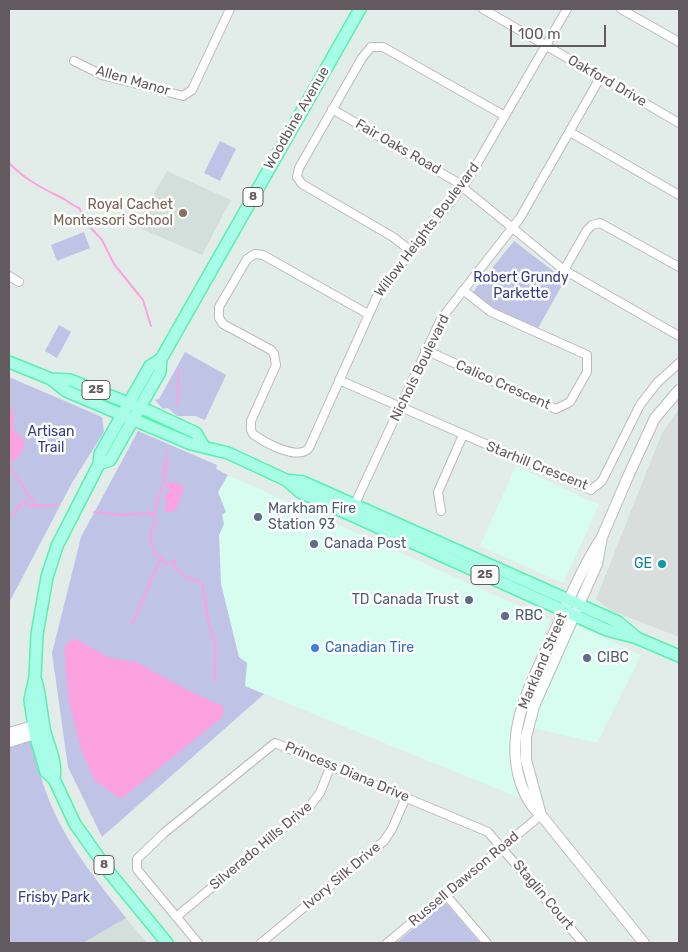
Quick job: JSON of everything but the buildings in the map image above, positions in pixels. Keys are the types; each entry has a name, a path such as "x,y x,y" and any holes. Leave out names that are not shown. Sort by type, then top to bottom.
{"main road":[{"name":"Woodbine Avenue","path":"166,943 91,847 75,824 54,779 46,772 40,728 30,700 35,677 37,634 47,577 57,546 99,464 100,454 160,372 161,359 360,9"},
{"name":"25","path":"9,362 51,379 66,391 191,444 203,445 228,453 286,480 300,492 352,509 571,607 618,622 637,638 679,656"},
{"name":"25","path":"51,379 70,380 134,406 196,434 203,445"}],"street":[{"name":"Allen Manor","path":"74,61 102,75 183,96 192,90 230,9"},
{"name":"Oakford Drive","path":"483,9 679,123"},
{"name":"Willow Heights Boulevard","path":"368,314 259,254 247,259 219,307 218,318 222,324 271,350 276,360 274,369 251,421 251,430 257,437 298,454 309,448 368,314 383,286 463,187 567,9"},
{"path":"620,9 679,42"},
{"path":"411,251 385,232 302,184 297,177 299,168 362,58 371,47 376,46 389,50 505,116"},
{"name":"Nichols Boulevard","path":"352,509 441,319 513,228 600,78"},
{"name":"Fair Oaks Road","path":"332,109 438,170 463,187"},
{"path":"570,132 679,195"},
{"path":"463,187 564,270 679,336"},
{"path":"564,270 588,230 592,225 600,223 679,267"},
{"path":"9,276 19,282"},
{"name":"Calico Crescent","path":"425,350 502,387 556,409 570,402 587,372 587,355 491,312 463,290"},
{"name":"Starhill Crescent","path":"339,380 591,490 602,481 643,401 657,383 679,363"},
{"name":"Markland Street","path":"644,943 541,816 530,806 515,762 515,737 524,701 571,607 597,564 602,538 652,425 664,406 679,390"},
{"path":"441,511 438,492 463,435"},
{"path":"9,733 40,728"},
{"path":"9,742 40,728"},
{"name":"Princess Diana Drive","path":"176,917 140,873 136,864 139,855 271,745 281,744 488,832 503,847"},
{"name":"Silverado Hills Drive","path":"176,917 309,806 320,793 331,765"},
{"name":"Ivory Silk Drive","path":"261,943 384,841 392,829 406,797"},
{"name":"Russell Dawson Road","path":"387,943 541,816"},
{"name":"Staglin Court","path":"503,847 583,943"},
{"path":"445,894 487,943"},
{"path":"176,917 198,943"}],"shaded area":[{"name":"Royal Cachet Montessori School","path":"167,171 231,200 202,255 135,226"},
{"path":"9,401 14,417 13,429 23,439 25,445 18,457 9,464"},
{"path":"679,409 679,637 610,610 596,599 662,433"},
{"path":"165,446 167,447 168,455 166,473 154,519 152,516 162,484 167,454"},
{"path":"516,466 599,505 563,583 480,546"},
{"path":"228,475 550,620 513,714 509,749 522,799 245,686 247,663 239,657 221,584 218,492"},
{"path":"171,482 179,484 184,488 176,510 164,513 167,502 164,496 168,492 167,484"},
{"path":"575,625 641,655 597,743 533,728 538,709"},
{"path":"74,638 110,658 136,662 191,692 225,707 221,718 121,799 95,781 81,749 69,702 64,647"},
{"path":"126,918 147,943 83,943"}],"green space":[{"path":"220,141 236,149 220,181 204,173"},
{"path":"84,232 90,248 57,261 51,245"},
{"name":"Robert Grundy Parkette","path":"514,241 565,280 538,328 495,309 473,292"},
{"path":"59,325 71,332 57,358 45,351"},
{"path":"185,352 226,375 205,420 195,416 177,416 168,408 163,409 155,400 159,399"},
{"name":"Artisan Trail","path":"9,377 102,417 104,432 73,481 9,603"},
{"path":"138,431 217,465 216,469 228,475 218,492 226,512 222,515 224,524 219,535 221,584 239,657 247,663 245,686 264,694 102,837 68,767 52,653 81,537"},
{"name":"Frisby Park","path":"30,741 49,801 65,833 90,871 126,918 83,943 9,943 9,747"},
{"path":"445,902 480,943 396,943"}],"waterway":[{"path":"9,163 32,182 79,208 88,225 102,240 114,264 143,300 151,326"},
{"path":"177,405 179,370"},
{"path":"9,466 36,506"},
{"path":"9,519 23,502 31,506 57,505"},
{"path":"94,512 122,515 154,513"},
{"path":"154,519 155,523 150,535 155,555 161,557 166,564 174,561 176,569 185,578 202,582 209,626 216,645 215,682"},
{"path":"132,624 161,558"}],"place":[{"name":"Royal Cachet Montessori School","path":"183,213"},
{"name":"Markham Fire Station 93","path":"258,517"},
{"name":"Canada Post","path":"314,544"},
{"name":"GE","path":"662,564"},
{"name":"TD Canada Trust","path":"469,600"},
{"name":"RBC","path":"505,616"},
{"name":"Canadian Tire","path":"315,648"},
{"name":"CIBC","path":"587,658"}]}
